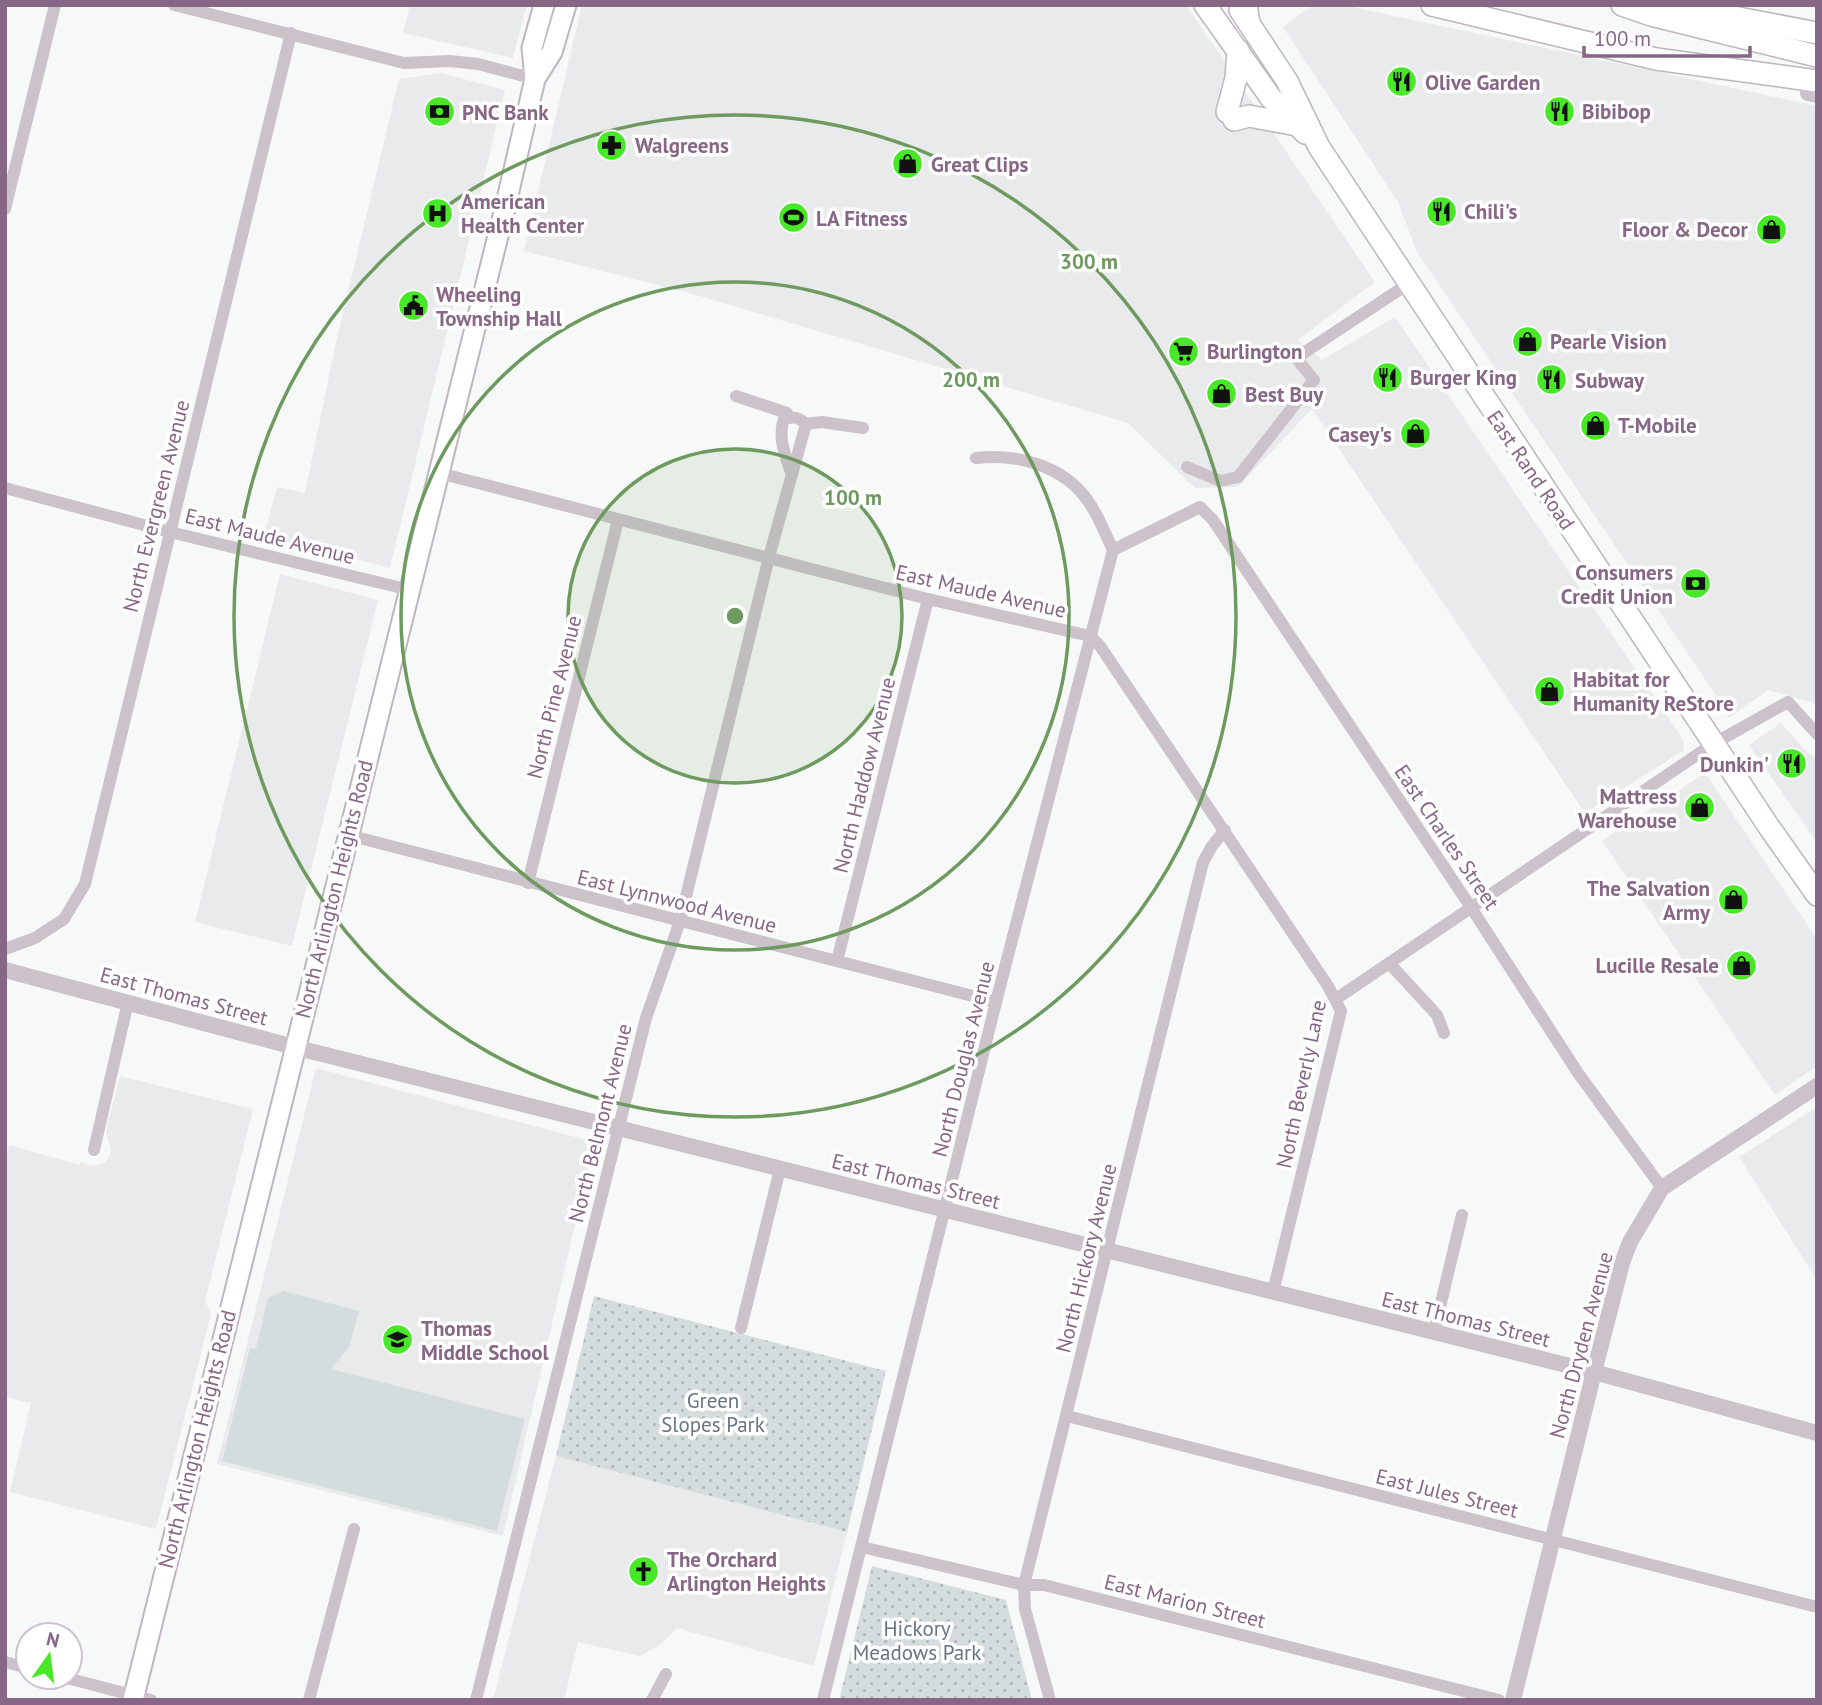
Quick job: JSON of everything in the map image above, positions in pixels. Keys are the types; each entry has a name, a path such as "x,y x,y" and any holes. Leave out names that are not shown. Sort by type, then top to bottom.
{"main road":[{"name":"North Arlington Heights Road","path":"535,79 532,48 544,5"},
{"name":"North Arlington Heights Road","path":"139,1698 294,1047 410,590 535,79 552,52 566,5"},
{"name":"East Rand Road","path":"1205,5 1270,97 1319,147"},
{"path":"1432,5 1491,13 1656,59 1814,90"},
{"path":"1622,5 1651,15 1817,56"},
{"path":"1670,5 1817,33"},
{"name":"East Rand Road","path":"1244,11 1287,81 1319,147 1713,744 1817,895"},
{"path":"1238,50 1231,116 1249,116 1297,125"}],"street":[{"path":"5,209 55,5"},
{"path":"174,5 404,63 450,61 478,64 535,79"},
{"name":"North Evergreen Avenue","path":"5,949 35,938 64,919 85,884 292,33"},
{"path":"1188,467 1220,481 1238,477 1314,380 1296,358 1408,284"},
{"path":"736,396 787,413 788,418"},
{"path":"792,475 782,442 781,427 784,419 798,418 806,425 821,422 863,428"},
{"name":"North Belmont Avenue","path":"476,1700 652,997 680,921 769,557 806,425"},
{"path":"976,458 1006,457 1055,471 1074,484 1090,502 1113,550"},
{"name":"East Maude Avenue","path":"439,472 928,599 1090,636 1100,646 1336,999"},
{"name":"East Maude Avenue","path":"5,488 170,532 410,590"},
{"name":"East Charles Street","path":"1113,550 1200,506 1213,520 1578,1073 1662,1188"},
{"name":"North Pine Avenue","path":"528,883 618,520"},
{"name":"North Douglas Avenue","path":"824,1700 996,1002 1113,550"},
{"name":"North Haddow Avenue","path":"837,961 928,599"},
{"name":"North Beverly Lane","path":"1273,1292 1340,1011 1336,999 1713,744 1788,702 1817,734"},
{"name":"North Hickory Avenue","path":"1050,1700 1025,1609 1024,1586 1203,862 1224,830"},
{"name":"East Lynnwood Avenue","path":"348,835 996,1002"},
{"path":"1389,963 1437,1015 1444,1033"},
{"name":"East Thomas Street","path":"5,970 294,1047 1594,1372 1817,1433"},
{"path":"94,1150 128,1002"},
{"name":"North Dryden Avenue","path":"1513,1700 1622,1263 1640,1225 1662,1188 1817,1086"},
{"path":"741,1328 780,1169"},
{"path":"1434,1332 1462,1215"},
{"name":"East Jules Street","path":"1067,1416 1817,1607"},
{"path":"309,1700 354,1530"},
{"name":"East Marion Street","path":"862,1547 1024,1586 1044,1585 1499,1700"},
{"path":"652,1700 666,1674"},
{"path":"84,1683 139,1698"}],"shaded area":[{"path":"410,5 527,5 513,58 403,33"},
{"path":"582,5 1186,5 1375,282 1298,340 1322,360 1395,317 1683,739 1684,750 1585,813 1312,409 1238,487 1195,488 1128,423 693,294 524,251"},
{"path":"1313,5 1343,5 1817,106 1817,706 1768,690 1729,718 1417,252 1398,202 1283,27"},
{"path":"441,73 505,90 390,568 264,535 277,487 305,493 336,342 399,79"},
{"path":"280,574 378,600 292,946 195,922"},
{"path":"1781,723 1807,752 1817,758 1817,843 1749,745"},
{"path":"1705,773 1817,939 1817,1066 1775,1095 1602,841"},
{"name":"Thomas Middle School","path":"316,1068 594,1142 503,1536 217,1464"},
{"path":"120,1076 253,1109 205,1301 211,1314 156,1529 10,1492 31,1403 5,1397 5,1162 9,1145 80,1165 81,1162 91,1166 102,1164 108,1160 111,1150 106,1131"},
{"path":"1817,1107 1817,1280 1739,1157"},
{"path":"556,1456 847,1532 814,1666 677,1628 660,1645 640,1656 578,1642 564,1700 493,1700"}],"green space":[{"path":"283,1291 359,1311 349,1347 331,1369 525,1419 497,1531 222,1461 250,1348 256,1349 268,1298"},
{"name":"Green Slopes Park","path":"594,1296 886,1371 847,1532 556,1456"},
{"name":"Hickory Meadows Park","path":"872,1566 1006,1600 1032,1700 839,1700"}],"place":[{"name":"Olive Garden","path":"1402,82"},
{"name":"Bibibop","path":"1559,111"},
{"name":"PNC Bank","path":"439,112"},
{"name":"Walgreens","path":"612,145"},
{"name":"Great Clips","path":"908,164"},
{"name":"Chili's","path":"1441,211"},
{"name":"American Health Center","path":"438,213"},
{"name":"LA Fitness","path":"793,218"},
{"name":"Floor & Decor","path":"1771,229"},
{"name":"Wheeling Township Hall","path":"413,306"},
{"name":"Pearle Vision","path":"1527,341"},
{"name":"Burlington","path":"1184,351"},
{"name":"Burger King","path":"1387,377"},
{"name":"Subway","path":"1552,380"},
{"name":"Best Buy","path":"1222,394"},
{"name":"T-Mobile","path":"1595,425"},
{"name":"Casey's","path":"1415,434"},
{"name":"Consumers Credit Union","path":"1696,584"},
{"name":"Habitat for Humanity ReStore","path":"1550,691"},
{"name":"Dunkin'","path":"1792,764"},
{"name":"Mattress Warehouse","path":"1700,808"},
{"name":"The Salvation Army","path":"1733,900"},
{"name":"Lucille Resale","path":"1742,965"},
{"name":"Thomas Middle School","path":"398,1340"},
{"name":"The Orchard Arlington Heights","path":"644,1571"}]}
